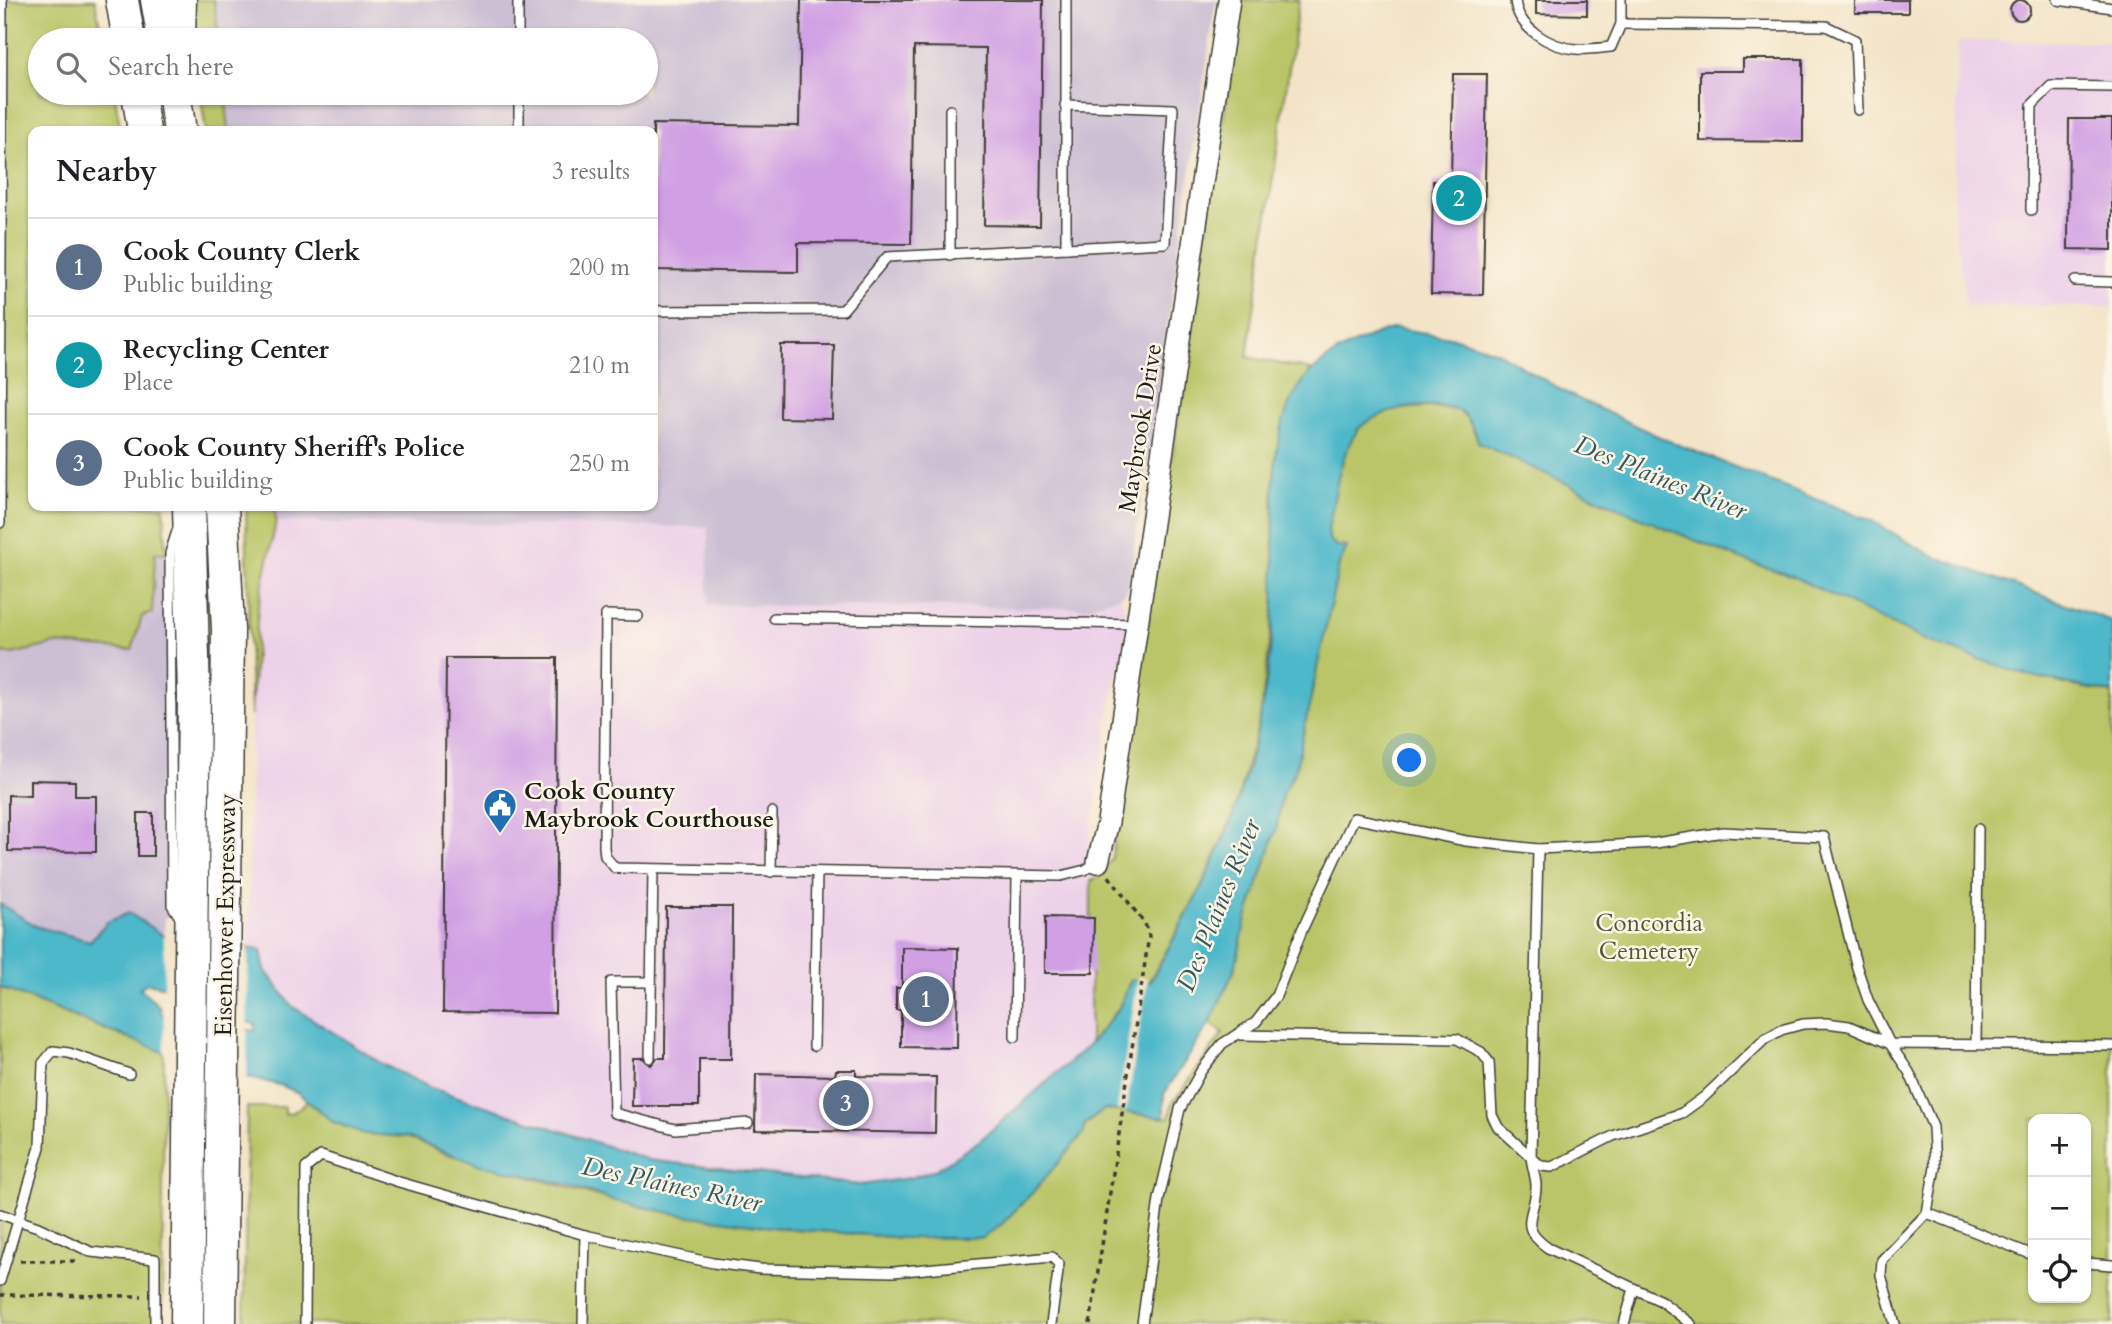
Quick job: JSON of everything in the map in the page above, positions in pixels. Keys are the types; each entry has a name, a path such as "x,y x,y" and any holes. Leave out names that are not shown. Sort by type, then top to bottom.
{"highway":[{"path":"122,0 127,28"},
{"path":"157,0 162,28"},
{"path":"179,28 180,0"},
{"path":"140,105 144,126"},
{"name":"Eisenhower Expressway","path":"186,511 194,696 187,1324"},
{"name":"Eisenhower Expressway","path":"220,1324 228,630 222,511"}],"street":[{"name":"Maybrook Drive","path":"1098,862 1108,822 1229,0"}],"lane":[{"path":"0,523 2,0"},
{"path":"518,0 518,28"},
{"path":"1066,0 1066,248"},
{"path":"1515,0 1516,10 1535,36 1575,50 1611,47 1621,24 1621,0"},
{"path":"2058,0 2112,8"},
{"path":"1621,24 1826,26 1855,40 1857,110"},
{"path":"2031,210 2032,105 2051,86 2112,87"},
{"path":"519,105 519,126"},
{"path":"658,311 843,310 887,257 1165,243 1173,109 1065,105"},
{"path":"950,110 950,255"},
{"path":"2075,282 2112,282"},
{"path":"638,616 606,615 605,856 615,868 653,871 1017,876 1075,874 1098,862"},
{"path":"774,618 1137,624"},
{"path":"771,872 772,812"},
{"path":"1142,1324 1159,1199 1180,1109 1222,1044 1241,1035 1256,1022 1276,996 1306,919 1354,818 1466,841 1538,849 1656,843 1734,831 1825,837 1857,968 1890,1044 1909,1072 1933,1127 1935,1167 1927,1213 1882,1260 1881,1275 1895,1324"},
{"path":"1976,1044 1978,829"},
{"path":"1538,849 1531,1157 1536,1185 1529,1227 1535,1239 1661,1301 1691,1324"},
{"path":"650,1058 653,871"},
{"path":"814,1046 817,872"},
{"path":"1015,1037 1017,876"},
{"path":"651,982 611,982 614,1113 675,1129 748,1123"},
{"path":"1241,1035 1457,1039 1469,1043 1489,1062 1492,1115 1498,1127 1541,1166 1552,1167 1613,1136 1682,1113 1704,1097 1745,1055 1781,1030 1826,1023 1868,1032 1890,1044 2112,1046"},
{"path":"0,1280 40,1147 43,1063 52,1051 69,1053 129,1074"},
{"path":"305,1324 306,1168 321,1156 399,1182 585,1235 713,1263 760,1269 893,1272 1052,1258 1059,1264 1051,1324"},
{"path":"1927,1213 2028,1253"},
{"path":"0,1214 18,1219 79,1247 107,1254 155,1259 155,1324"},
{"path":"583,1324 585,1235"},
{"path":"2091,1263 2112,1265"},
{"path":"1624,1324 1634,1289"}],"path":[{"path":"1090,1324 1148,928 1098,862"},
{"path":"6,1261 79,1261 79,1247"},
{"path":"0,1295 155,1296"}],"shaded area":[{"path":"214,0 1216,0 1128,589 1124,594 1086,608 708,605 708,527 276,522 275,511 658,511 658,126 228,126 226,105 658,105 658,28 218,28"},
{"path":"1958,41 2112,42 2112,307 1966,305 1954,219"},
{"path":"276,522 708,527 708,605 1086,608 1120,594 1130,637 1115,680 1090,837 1090,1044 979,1141 937,1169 911,1178 860,1185 649,1160 431,1088 384,1065 335,1035 292,1007 265,970 261,950 248,950 251,716 258,607"},
{"path":"155,553 175,553 179,725 176,917 165,917 164,936 129,913 107,922 91,941 38,927 0,904 0,653 12,654 55,644 132,650 142,616 152,613"}],"green space":[{"path":"0,0 95,0 101,28 28,28 28,105 116,105 120,126 28,126 28,511 164,511 166,553 155,553 152,613 142,616 132,650 55,644 12,654 0,653"},
{"path":"190,0 214,0 218,28 193,28"},
{"path":"1241,0 1299,0 1247,357 1311,370 1289,406 1274,609 1260,718 1233,816 1199,892 1149,982 1131,979 1119,1008 1090,1044 1091,881 1100,876 1112,858"},
{"path":"202,105 226,105 228,126 205,126"},
{"name":"Concordia Cemetery","path":"1429,407 1458,410 1468,419 1480,443 1548,472 1594,497 1740,559 1792,576 1927,641 2063,684 2112,693 2112,1324 244,1324 247,1107 285,1107 285,1114 294,1112 307,1101 333,1122 365,1134 407,1137 447,1154 616,1201 771,1227 903,1238 983,1237 1032,1193 1084,1126 1105,1109 1169,1118 1172,1104 1223,1033 1210,1023 1235,968 1245,924 1277,827 1282,794 1295,772 1339,565 1347,548 1336,546 1329,539 1328,529 1346,450 1363,424 1381,413"},
{"path":"246,511 275,511 276,522 258,607 251,716"},
{"path":"0,987 113,1033 164,1050 162,1324 0,1324"}],"water":[{"name":"Des Plaines River","path":"1395,328 1456,338 1497,352 1570,395 1664,439 1872,521 1931,555 2112,621 2112,693 2022,674 1927,641 1792,576 1740,559 1639,517 1479,443 1469,421 1459,411 1449,407 1405,408 1376,417 1357,431 1341,466 1328,529 1329,539 1336,546 1347,547 1339,565 1295,772 1282,794 1277,827 1245,924 1235,968 1210,1023 1164,1094 1164,1118 1105,1109 1084,1125 1084,1133 1032,1193 1003,1223 983,1238 903,1238 771,1227 670,1213 616,1201 569,1185 480,1165 407,1137 365,1134 333,1122 298,1093 283,1086 186,1061 0,987 0,904 38,927 90,941 107,922 129,913 164,936 261,950 265,970 292,1006 384,1065 431,1088 649,1160 860,1185 910,1178 937,1169 979,1141 1090,1044 1119,1008 1131,979 1150,982 1215,858 1233,815 1249,765 1269,660 1274,608 1274,480 1276,455 1288,407 1296,391 1319,365 1347,347","holes":["147,983 197,993 245,1022 255,1024 255,1031 161,1014 160,1007 140,988"]}],"pier":[{"path":"164,931 248,948 247,1079 185,1065 164,1054 164,1011 243,1025 228,1010 196,996 164,989"},
{"path":"1138,977 1148,978 1126,1112 1117,1110"}],"building":[{"path":"801,0 1043,0 1040,226 984,225 986,48 914,47 911,244 798,243 798,272 658,270 658,126 653,124 799,126"},
{"path":"1536,0 1587,0 1587,15 1536,14"},
{"path":"1855,0 1908,0 1908,13 1855,13"},
{"path":"2020,0 2027,3 2030,10 2027,17 2020,20 2013,17 2010,10 2013,3"},
{"path":"1743,59 1803,59 1803,142 1700,141 1700,71 1743,71"},
{"path":"1453,74 1487,74 1483,295 1431,294 1433,181 1451,182"},
{"path":"2069,119 2112,119 2112,250 2068,249"},
{"path":"781,345 834,345 832,419 780,418"},
{"name":"Cook County Maybrook Courthouse","path":"446,658 557,658 555,1013 443,1012"},
{"path":"30,780 75,781 75,796 96,796 96,852 8,851 8,795 30,796"},
{"path":"138,813 153,813 153,856 138,856"},
{"path":"666,907 732,907 731,1059 699,1059 699,1106 632,1106 633,1058 643,1058 651,1065 657,1058 665,1058"},
{"path":"1045,917 1094,918 1093,973 1045,973"},
{"path":"902,947 958,948 957,1048 901,1047 901,1010 896,1010 896,988 902,988"},
{"path":"836,1070 856,1070 856,1076 936,1077 935,1133 755,1130 756,1074 835,1076"}],"place":[{"name":"Recycling Center","path":"1459,198"},
{"name":"Cook County Maybrook Courthouse","path":"500,835"},
{"name":"Cook County Clerk","path":"926,999"},
{"name":"Cook County Sheriff's Police","path":"846,1103"}]}
